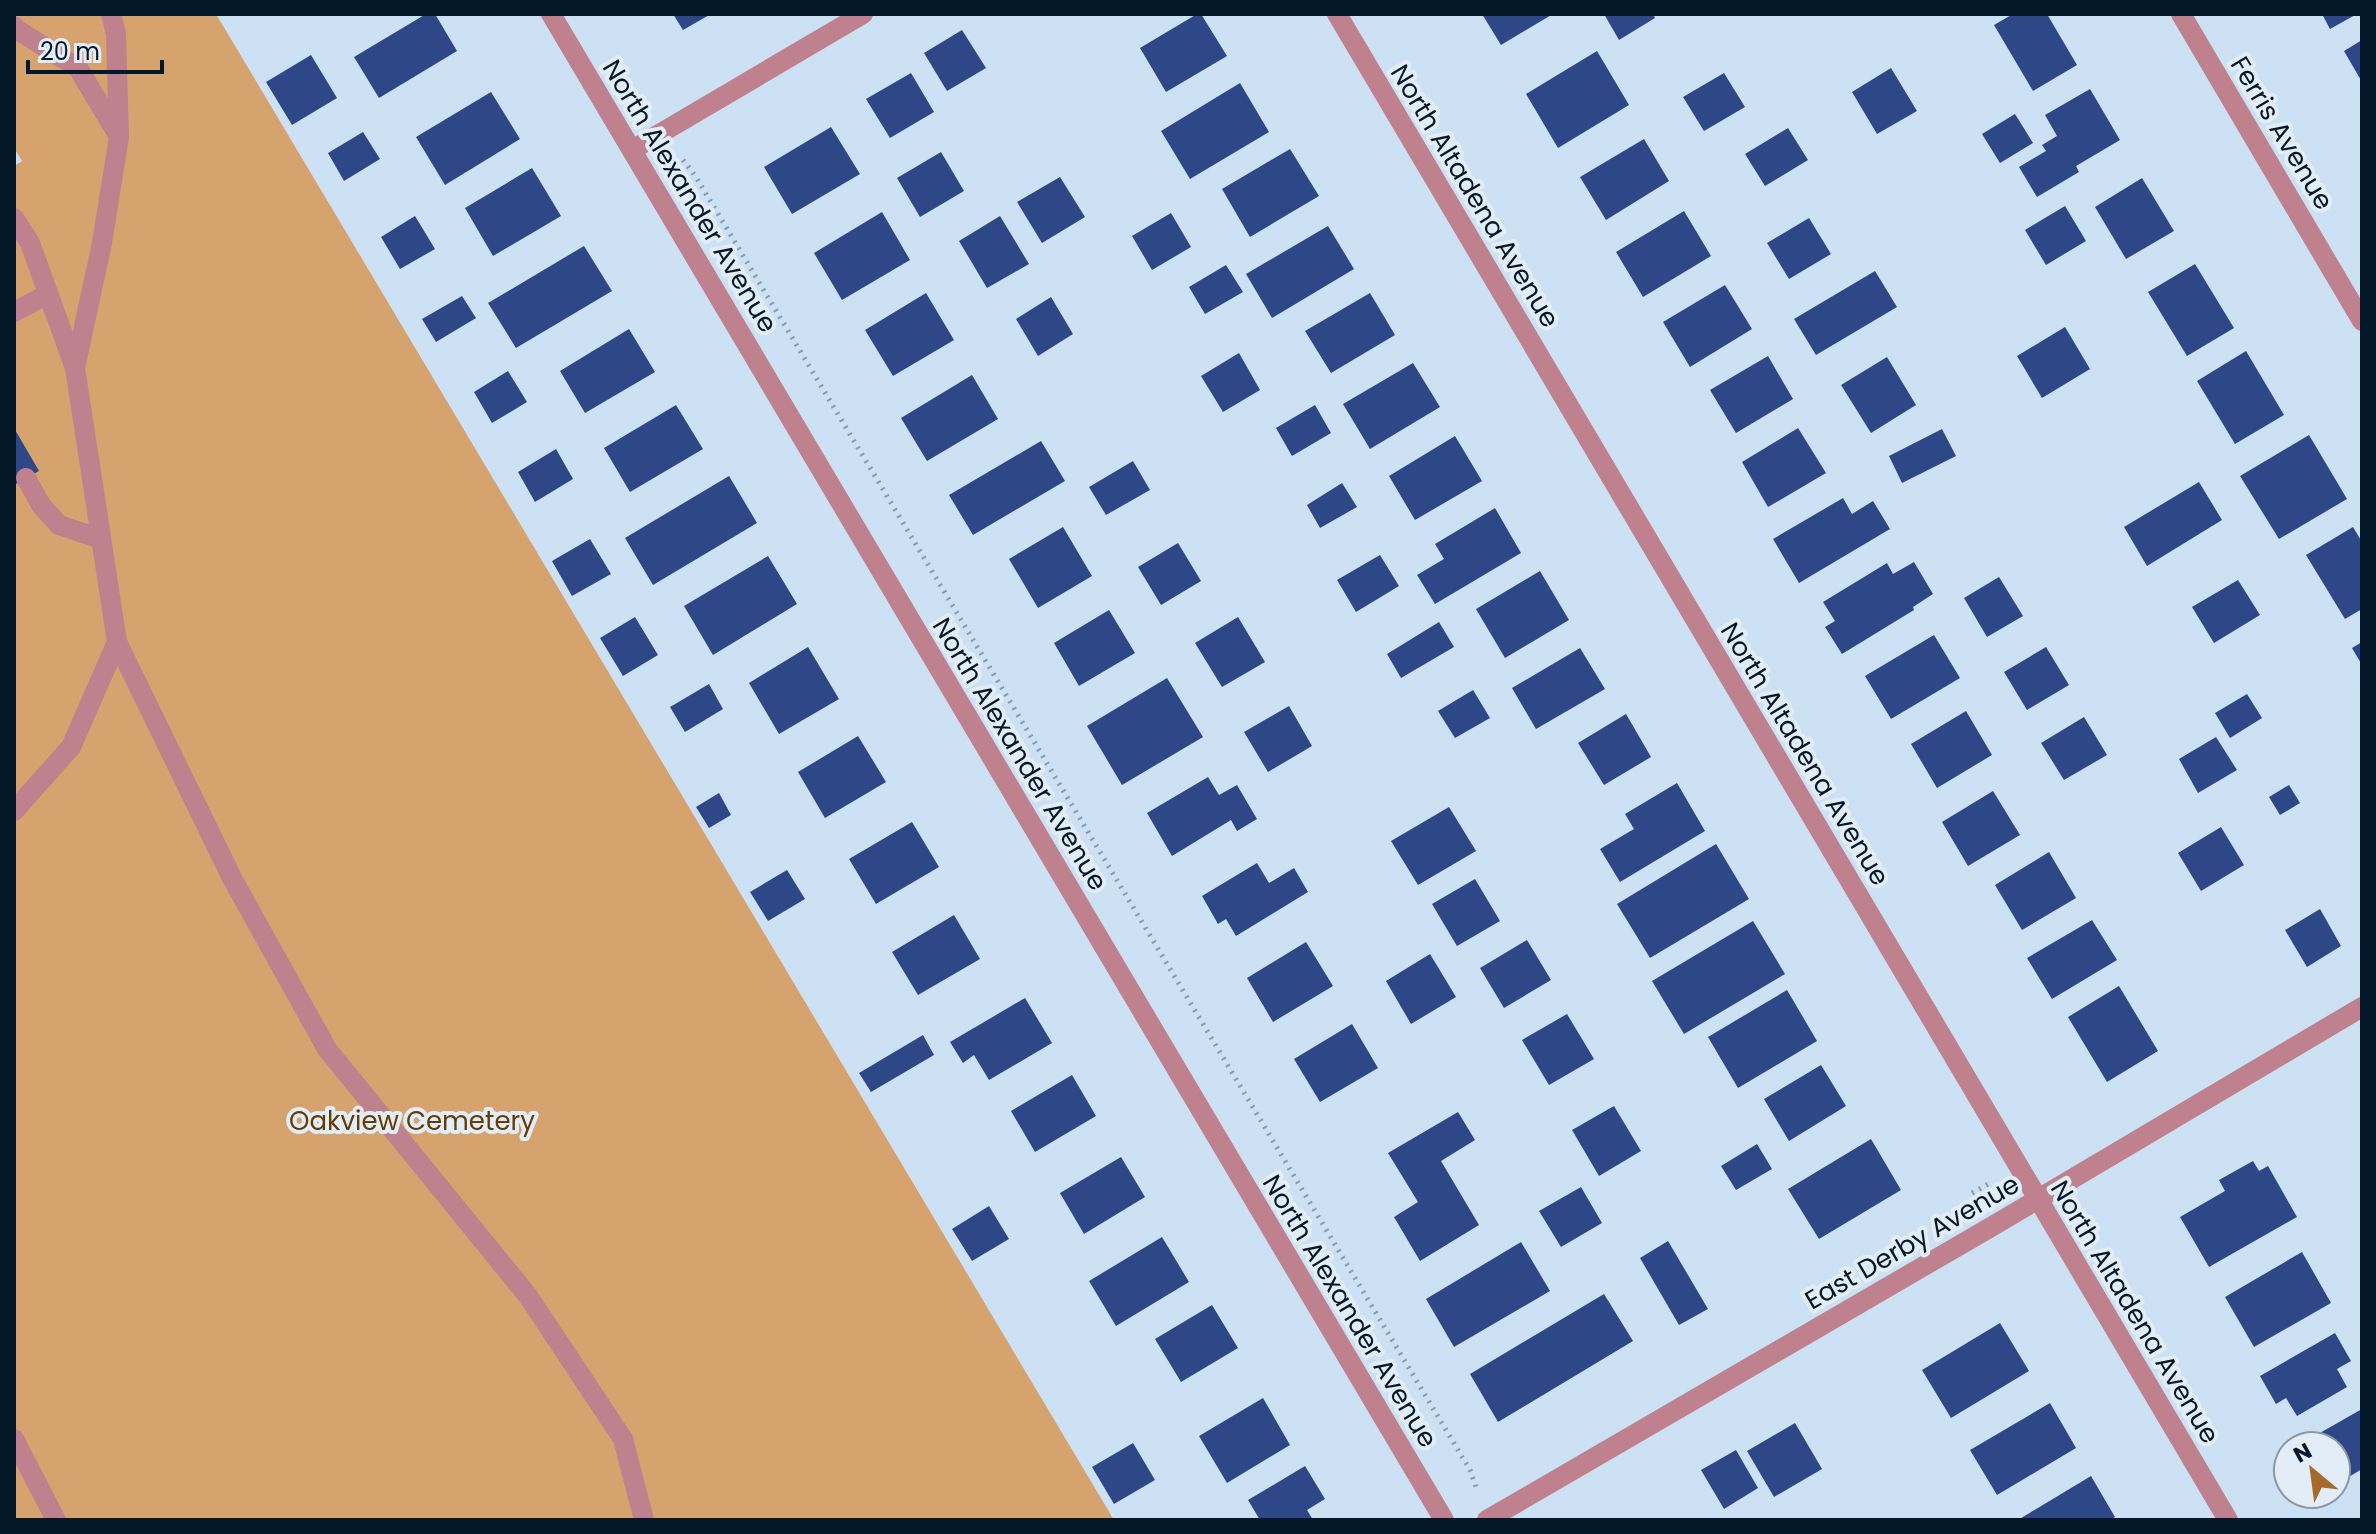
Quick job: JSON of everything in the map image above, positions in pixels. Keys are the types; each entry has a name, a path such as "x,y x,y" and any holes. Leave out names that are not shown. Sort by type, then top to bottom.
{"street":[{"path":"75,368 102,243 119,137 116,34 111,14"},
{"name":"North Alexander Avenue","path":"551,14 1444,1520"},
{"path":"632,150 863,14"},
{"name":"North Altadena Avenue","path":"1337,14 2228,1520"},
{"name":"Ferris Avenue","path":"2181,14 2362,321"},
{"path":"14,26 78,68 119,137"},
{"path":"14,218 30,243 75,368 117,642 233,880 327,1049 528,1296 623,1439 644,1520"},
{"path":"14,312 48,294"},
{"path":"26,478 41,505 59,525 101,539"},
{"path":"14,811 71,747 117,642"},
{"name":"East Derby Avenue","path":"1487,1520 2362,1007"},
{"path":"14,1439 56,1520"}],"path":[{"path":"683,160 721,218 1454,1442 1470,1470 1477,1491"},
{"path":"1972,1193 1990,1183"}],"green space":[{"name":"Oakview Cemetery","path":"14,14 216,14 1114,1520 14,1520 14,166 22,161 14,148"}],"building":[{"path":"426,14 435,14 457,51 379,98 354,57"},
{"path":"673,14 711,14 683,30"},
{"path":"1201,14 1227,56 1166,92 1140,48"},
{"path":"1482,14 1553,14 1501,45"},
{"path":"1604,14 1653,14 1655,18 1619,40"},
{"path":"2013,14 2047,14 2077,65 2033,91 1994,25"},
{"path":"2322,14 2357,14 2330,29"},
{"path":"962,30 986,68 947,91 924,53"},
{"path":"2362,40 2362,82 2344,51"},
{"path":"1597,51 1629,105 1558,148 1526,94"},
{"path":"311,55 337,98 292,125 266,82"},
{"path":"1891,68 1917,111 1877,134 1852,92"},
{"path":"911,73 934,112 890,138 866,99"},
{"path":"1724,73 1745,107 1704,131 1683,97"},
{"path":"1240,83 1269,132 1190,179 1161,131"},
{"path":"2090,89 2120,140 2076,166 2079,172 2037,197 2019,167 2046,151 2042,145 2057,136 2045,115"},
{"path":"491,92 520,139 445,185 416,137"},
{"path":"2015,114 2033,143 2000,163 1982,134"},
{"path":"831,127 860,174 792,214 764,167"},
{"path":"1788,128 1808,160 1765,186 1745,154"},
{"path":"363,132 380,159 344,181 328,153"},
{"path":"1644,139 1669,181 1606,220 1580,177"},
{"path":"1290,149 1319,196 1250,237 1222,189"},
{"path":"941,152 964,191 920,217 897,178"},
{"path":"532,168 561,216 493,256 465,208"},
{"path":"1060,177 1085,217 1042,243 1017,202"},
{"path":"2142,178 2174,231 2126,259 2095,207"},
{"path":"2065,206 2086,241 2046,265 2025,230"},
{"path":"1684,211 1711,256 1643,297 1616,252"},
{"path":"882,212 910,260 842,300 814,253"},
{"path":"1171,213 1191,247 1152,270 1132,236"},
{"path":"415,216 435,249 400,269 381,237"},
{"path":"1000,216 1029,264 987,288 959,241"},
{"path":"1809,218 1831,254 1789,279 1767,243"},
{"path":"1328,226 1354,269 1272,318 1246,274"},
{"path":"584,246 612,291 516,348 488,303"},
{"path":"2195,264 2234,328 2187,356 2148,292"},
{"path":"1226,265 1243,292 1205,314 1189,287"},
{"path":"1875,271 1897,307 1816,355 1794,319"},
{"path":"1725,285 1752,329 1690,367 1663,322"},
{"path":"926,293 954,340 893,376 865,330"},
{"path":"1370,293 1395,335 1331,373 1305,331"},
{"path":"462,296 476,318 436,342 422,319"},
{"path":"1051,297 1073,334 1038,356 1016,319"},
{"path":"2065,327 2090,369 2042,398 2017,356"},
{"path":"629,329 655,372 585,413 560,371"},
{"path":"2246,351 2284,415 2235,444 2197,381"},
{"path":"1239,353 1260,390 1223,412 1201,376"},
{"path":"1768,356 1793,399 1736,433 1710,390"},
{"path":"1887,357 1916,405 1871,433 1841,385"},
{"path":"1413,363 1440,407 1370,449 1343,404"},
{"path":"508,371 527,402 492,423 474,392"},
{"path":"972,375 998,419 927,461 901,418"},
{"path":"676,405 703,449 630,492 604,448"},
{"path":"1315,405 1331,433 1292,456 1276,428"},
{"path":"14,428 39,471 14,485"},
{"path":"1798,428 1826,473 1768,507 1742,462"},
{"path":"1942,429 1956,456 1902,483 1889,456"},
{"path":"2309,435 2347,499 2279,539 2240,476"},
{"path":"1455,436 1482,481 1415,520 1389,476"},
{"path":"1041,441 1065,481 973,535 949,495"},
{"path":"556,449 573,479 535,502 518,472"},
{"path":"1133,461 1150,490 1106,515 1089,487"},
{"path":"729,476 757,523 653,585 625,538"},
{"path":"2199,482 2222,520 2147,566 2124,527"},
{"path":"1342,483 1357,507 1320,528 1307,505"},
{"path":"1843,498 1852,514 1873,501 1890,529 1799,583 1773,539"},
{"path":"1495,508 1521,553 1435,604 1417,575 1444,559 1435,544"},
{"path":"1063,527 1092,576 1038,608 1009,559"},
{"path":"2353,527 2362,542 2362,609 2345,619 2306,555"},
{"path":"590,539 611,574 572,596 552,561"},
{"path":"1178,543 1201,581 1161,605 1138,567"},
{"path":"1380,555 1399,586 1356,612 1337,580"},
{"path":"768,556 797,604 713,655 684,606"},
{"path":"1914,562 1933,594 1913,607 1914,610 1842,654 1825,627 1835,621 1823,602 1887,563 1893,574"},
{"path":"1540,571 1569,620 1505,658 1476,609"},
{"path":"1999,577 2023,616 1987,637 1964,598"},
{"path":"2238,580 2260,615 2214,643 2192,607"},
{"path":"1109,610 1135,653 1079,686 1054,643"},
{"path":"635,617 658,655 623,676 600,638"},
{"path":"1238,617 1265,662 1222,687 1195,643"},
{"path":"1439,622 1454,647 1401,678 1387,654"},
{"path":"1934,635 1960,678 1891,719 1865,676"},
{"path":"2362,642 2362,665 2352,648"},
{"path":"808,647 839,699 779,734 749,683"},
{"path":"2046,647 2069,685 2027,710 2004,672"},
{"path":"1580,648 1605,689 1536,729 1512,688"},
{"path":"1167,678 1203,737 1122,785 1087,726"},
{"path":"709,684 723,709 685,732 670,707"},
{"path":"1473,690 1490,718 1455,738 1438,711"},
{"path":"2247,694 2262,718 2230,738 2215,713"},
{"path":"1289,706 1312,746 1268,772 1244,732"},
{"path":"1966,711 1992,755 1937,788 1911,744"},
{"path":"1626,714 1651,757 1604,785 1578,743"},
{"path":"2084,717 2107,755 2064,780 2041,743"},
{"path":"858,736 886,782 825,818 798,772"},
{"path":"2216,737 2237,770 2198,793 2179,759"},
{"path":"1208,777 1219,795 1237,785 1257,819 1237,831 1231,820 1172,856 1147,813"},
{"path":"1677,783 1705,831 1620,882 1600,849 1634,829 1625,814"},
{"path":"2289,785 2300,803 2280,815 2269,797"},
{"path":"1993,791 2020,835 1968,866 1942,822"},
{"path":"719,793 731,815 709,828 696,807"},
{"path":"1449,807 1476,851 1418,885 1391,841"},
{"path":"912,822 939,867 876,904 849,859"},
{"path":"2221,827 2244,865 2201,891 2178,853"},
{"path":"1716,844 1749,899 1650,958 1617,904"},
{"path":"2049,852 2076,898 2022,930 1995,885"},
{"path":"1257,863 1269,883 1294,868 1308,892 1236,936 1226,919 1218,924 1202,896"},
{"path":"787,870 805,899 768,921 750,892"},
{"path":"1475,879 1500,921 1457,946 1432,904"},
{"path":"2320,909 2341,946 2307,967 2285,930"},
{"path":"954,915 980,959 918,995 892,952"},
{"path":"2092,920 2117,960 2052,999 2027,958"},
{"path":"1753,921 1785,974 1684,1034 1652,981"},
{"path":"1527,940 1551,980 1504,1008 1480,968"},
{"path":"1306,942 1333,986 1273,1022 1247,978"},
{"path":"1430,954 1456,997 1411,1024 1386,981"},
{"path":"2119,986 2158,1051 2107,1082 2068,1017"},
{"path":"1787,990 1817,1041 1738,1088 1708,1037"},
{"path":"1025,998 1052,1043 989,1080 974,1055 963,1063 950,1042"},
{"path":"1567,1014 1594,1059 1549,1085 1522,1040"},
{"path":"1352,1024 1378,1068 1320,1102 1294,1059"},
{"path":"923,1035 934,1055 871,1092 859,1073"},
{"path":"1821,1065 1846,1106 1789,1141 1764,1099"},
{"path":"1072,1075 1096,1116 1035,1152 1011,1111"},
{"path":"1614,1106 1641,1151 1599,1176 1572,1130"},
{"path":"1458,1112 1475,1140 1441,1161 1479,1225 1420,1261 1394,1217 1418,1202 1388,1153"},
{"path":"1871,1139 1901,1190 1819,1239 1788,1189"},
{"path":"1757,1144 1772,1169 1736,1190 1721,1166"},
{"path":"1121,1157 1145,1197 1084,1234 1060,1193"},
{"path":"2253,1161 2259,1171 2268,1166 2297,1217 2209,1267 2180,1217 2225,1191 2219,1180"},
{"path":"1581,1187 1602,1223 1561,1247 1539,1211"},
{"path":"989,1206 1009,1239 972,1261 952,1229"},
{"path":"1162,1237 1189,1282 1116,1326 1089,1281"},
{"path":"1668,1241 1708,1309 1679,1325 1640,1258"},
{"path":"1521,1242 1550,1291 1454,1347 1426,1299"},
{"path":"2302,1252 2331,1303 2254,1347 2225,1297"},
{"path":"1604,1294 1633,1341 1498,1422 1470,1374"},
{"path":"1212,1305 1238,1348 1181,1382 1155,1339"},
{"path":"2000,1323 2029,1371 1951,1418 1922,1370"},
{"path":"2335,1333 2351,1361 2337,1369 2347,1387 2297,1416 2286,1398 2276,1404 2260,1376"},
{"path":"1263,1398 1290,1445 1227,1483 1199,1436"},
{"path":"2050,1403 2076,1448 1997,1495 1970,1450"},
{"path":"2362,1409 2362,1469 2352,1475 2352,1430 2325,1430"},
{"path":"1795,1423 1822,1469 1774,1497 1747,1451"},
{"path":"1133,1443 1155,1480 1114,1504 1092,1467"},
{"path":"1736,1450 1758,1488 1724,1509 1701,1470"},
{"path":"1305,1466 1325,1499 1307,1510 1313,1520 1260,1520 1248,1500"},
{"path":"2091,1476 2115,1517 2109,1520 2018,1520"}]}
